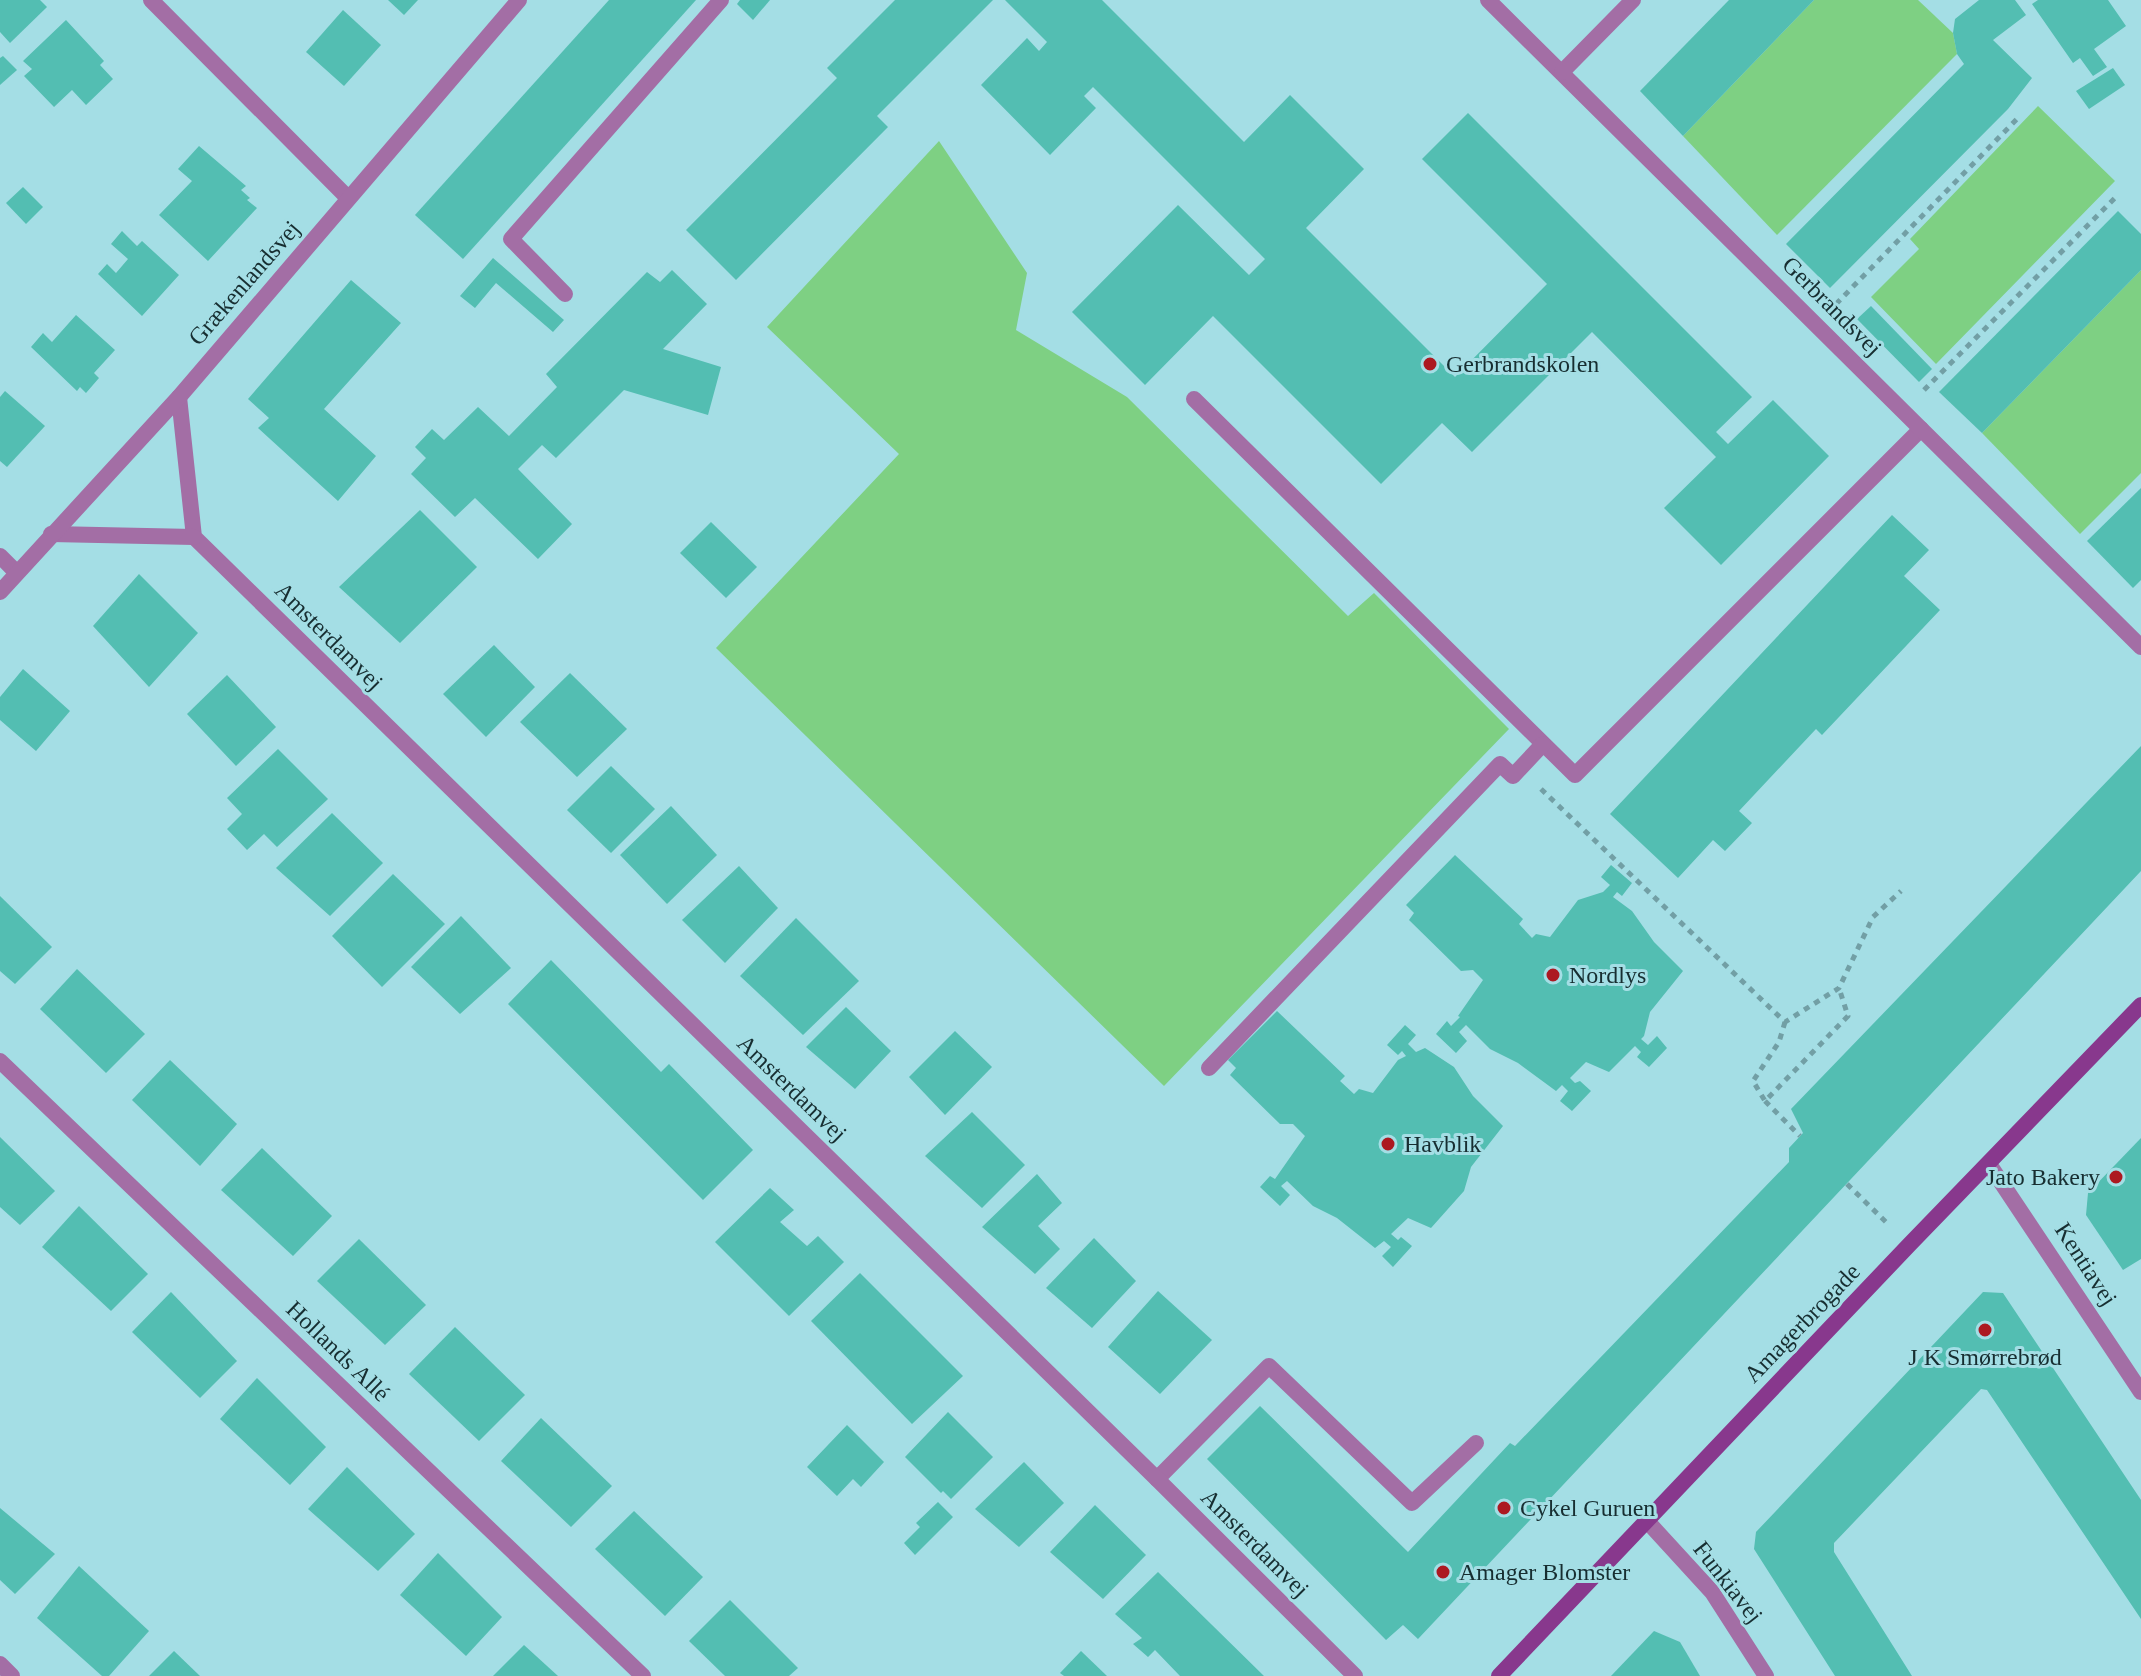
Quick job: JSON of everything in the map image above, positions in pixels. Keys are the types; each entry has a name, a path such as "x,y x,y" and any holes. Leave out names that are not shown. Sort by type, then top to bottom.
{"street":[{"path":"151,0 348,198"},
{"name":"Grækenlandsvej","path":"0,592 179,397 519,0"},
{"path":"565,294 511,239 721,0"},
{"name":"Gerbrandsvej","path":"1488,0 2141,647"},
{"path":"1562,72 1633,0"},
{"path":"51,534 194,537 179,397"},
{"path":"1194,399 1575,775 1921,429"},
{"name":"Amsterdamvej","path":"194,537 1355,1676"},
{"path":"0,556 16,572"},
{"path":"1209,1068 1500,764 1513,776 1543,744"},
{"name":"Amagerbrogade","path":"1499,1676 2141,1005"},
{"name":"Hollands Allé","path":"0,1061 643,1676"},
{"name":"Kentiavej","path":"1989,1164 2134,1368 2141,1392"},
{"path":"1157,1479 1269,1366 1412,1503 1476,1443"},
{"name":"Funkiavej","path":"1647,1521 1712,1592 1766,1676"},
{"path":"0,1664 12,1676"}],"path":[{"path":"1816,324 2017,119"},
{"path":"1903,411 2116,197"},
{"path":"1520,769 1785,1022"},
{"path":"1800,1136 1765,1101 1753,1081 1779,1042 1785,1022 1839,988 1873,917 1901,891"},
{"path":"1765,1101 1848,1016 1839,988"},
{"path":"1847,1184 1909,1245"}],"green space":[{"path":"1814,0 1918,0 1953,33 1957,54 1777,235 1683,136"},
{"path":"2038,106 2115,181 1936,364 1871,297 1919,249 1910,239"},
{"path":"939,141 1027,273 1016,330 1127,397 1348,616 1374,593 1509,729 1164,1086 716,648 899,454 767,327"},
{"path":"2141,270 2141,473 2080,534 1982,433"}],"building":[{"path":"0,0 40,0 47,7 10,43 0,32"},
{"path":"388,0 418,0 404,15"},
{"path":"609,0 696,0 463,259 415,215"},
{"path":"740,0 770,0 753,20 737,4"},
{"path":"895,0 993,0 877,116 888,127 736,280 686,230 837,78 827,68"},
{"path":"1005,0 1102,0 1244,142 1290,95 1364,169 1306,228 1455,377 1547,284 1422,159 1468,113 1752,397 1716,432 1728,444 1773,400 1829,456 1721,565 1664,508 1716,457 1592,332 1472,452 1442,423 1381,484 1213,316 1145,385 1072,312 1178,205 1249,275 1265,259 1093,87 1084,96 1096,108 1050,155 981,85 1027,38 1039,51 1047,42"},
{"path":"1729,0 1814,0 1683,136 1640,91"},
{"path":"1979,0 2015,0 2026,15 1993,40 2032,78 2008,109 1830,288 1786,244 1964,64 1957,54 1953,33 1955,19"},
{"path":"2038,0 2108,0 2126,26 2094,49 2107,67 2093,76 2080,58 2073,63 2032,4"},
{"path":"343,10 381,45 344,86 306,52"},
{"path":"66,20 104,61 100,65 113,79 86,105 72,90 54,107 24,76 32,69 23,61"},
{"path":"3,56 17,70 0,85 0,58"},
{"path":"2113,68 2125,85 2089,109 2076,91"},
{"path":"199,146 246,186 241,190 257,208 208,261 159,215 192,181 178,169"},
{"path":"23,187 43,207 26,224 6,203"},
{"path":"2118,211 2141,234 2141,270 1982,433 1939,392"},
{"path":"122,231 137,246 142,241 179,275 142,316 98,274 107,264 116,273 128,259 111,244"},
{"path":"493,258 564,320 553,332 496,283 475,308 460,296"},
{"path":"672,270 707,304 663,349 721,367 708,415 624,390 556,458 542,445 518,469 572,524 538,559 475,498 455,517 411,474 426,458 415,447 432,429 444,440 478,407 509,436 557,387 546,374 647,272 660,282"},
{"path":"351,280 401,323 324,409 376,456 338,501 258,428 269,418 248,399"},
{"path":"1871,306 1932,369 1919,382 1857,319"},
{"path":"76,315 115,350 94,373 99,378 86,393 80,387 77,391 31,347 43,333 52,342"},
{"path":"5,391 45,426 7,467 0,461 0,397"},
{"path":"2141,488 2141,580 2133,588 2087,541"},
{"path":"420,510 477,567 400,643 339,587"},
{"path":"1892,515 1929,550 1904,576 1940,610 1822,735 1816,729 1739,811 1752,823 1725,851 1713,840 1678,878 1610,814"},
{"path":"711,522 757,567 726,598 680,553"},
{"path":"139,574 198,633 149,687 93,626"},
{"path":"494,645 535,687 486,737 443,694"},
{"path":"23,669 70,711 36,751 0,720 0,697"},
{"path":"570,673 627,729 577,777 520,722"},
{"path":"227,675 276,727 236,766 187,714"},
{"path":"2141,746 2141,871 1418,1639 1403,1625 1386,1640 1207,1459 1260,1406 1408,1552 1510,1443 1515,1446 1789,1162 1789,1148 1803,1133 1791,1109"},
{"path":"278,749 328,799 277,847 264,834 247,850 227,829 242,814 227,798"},
{"path":"611,766 655,809 611,853 567,810"},
{"path":"671,806 717,855 667,904 620,855"},
{"path":"332,813 383,863 330,916 276,868"},
{"path":"1455,855 1523,919 1519,924 1532,938 1536,934 1550,937 1578,900 1603,892 1610,885 1601,877 1611,865 1632,883 1622,896 1617,892 1613,897 1632,911 1654,942 1683,971 1650,1012 1641,1039 1648,1045 1657,1036 1667,1048 1649,1067 1637,1057 1641,1052 1635,1046 1609,1072 1586,1062 1570,1078 1575,1083 1580,1081 1591,1091 1572,1111 1560,1101 1568,1091 1562,1085 1556,1091 1518,1063 1490,1049 1466,1025 1459,1032 1467,1041 1456,1053 1436,1034 1447,1021 1451,1026 1460,1017 1483,980 1473,970 1461,971 1409,920 1414,913 1406,905"},
{"path":"739,866 778,908 725,963 682,920"},
{"path":"393,874 445,924 382,987 332,936"},
{"path":"0,896 52,947 15,984 0,971"},
{"path":"461,916 511,968 460,1014 411,967"},
{"path":"796,918 859,981 803,1035 740,976"},
{"path":"551,960 661,1072 669,1064 753,1150 703,1200 508,1004"},
{"path":"77,969 145,1034 106,1073 40,1009"},
{"path":"846,1007 891,1051 855,1089 806,1047"},
{"path":"1277,1011 1345,1076 1340,1081 1354,1094 1359,1089 1373,1093 1398,1060 1406,1056 1402,1051 1398,1055 1387,1045 1405,1025 1416,1035 1408,1044 1416,1052 1425,1048 1454,1067 1473,1096 1503,1126 1471,1167 1464,1191 1431,1228 1408,1218 1391,1234 1412,1246 1393,1267 1382,1256 1391,1247 1384,1241 1375,1248 1337,1218 1313,1206 1287,1181 1281,1186 1290,1195 1280,1206 1260,1187 1270,1176 1275,1179 1305,1136 1293,1124 1280,1124 1230,1075 1236,1068 1228,1060"},
{"path":"955,1031 992,1067 945,1115 909,1077"},
{"path":"170,1060 237,1124 200,1166 132,1100"},
{"path":"972,1112 1025,1165 982,1208 925,1156"},
{"path":"0,1137 55,1191 20,1225 0,1207"},
{"path":"2141,1138 2141,1259 2123,1270 2086,1215 2088,1193"},
{"path":"262,1148 332,1216 293,1256 221,1190"},
{"path":"1037,1174 1062,1203 1038,1226 1060,1249 1035,1274 982,1227"},
{"path":"770,1188 794,1210 780,1222 807,1246 818,1236 844,1262 789,1316 715,1242"},
{"path":"79,1206 148,1274 111,1311 42,1247"},
{"path":"1094,1238 1136,1281 1092,1328 1046,1288"},
{"path":"359,1239 426,1305 385,1345 317,1281"},
{"path":"860,1273 963,1376 912,1424 811,1321"},
{"path":"1158,1291 1212,1340 1160,1394 1108,1347"},
{"path":"171,1292 237,1361 200,1398 132,1332"},
{"path":"1983,1292 2003,1293 2141,1500 2141,1619 1987,1390 1981,1389 1834,1543 1834,1552 1912,1676 1835,1676 1754,1549 1756,1532"},
{"path":"455,1327 525,1395 479,1441 409,1374"},
{"path":"257,1378 326,1447 290,1485 220,1419"},
{"path":"948,1412 993,1457 951,1499 905,1457"},
{"path":"541,1418 612,1486 571,1527 501,1461"},
{"path":"847,1425 884,1462 861,1487 853,1479 837,1496 807,1467"},
{"path":"1024,1462 1064,1503 1019,1547 975,1509"},
{"path":"347,1467 415,1534 378,1571 308,1509"},
{"path":"938,1502 953,1517 915,1555 904,1543 920,1527 916,1523"},
{"path":"1095,1505 1146,1555 1103,1599 1050,1552"},
{"path":"0,1508 55,1554 15,1594 0,1580"},
{"path":"634,1511 703,1577 665,1616 595,1549"},
{"path":"438,1553 502,1617 466,1656 400,1595"},
{"path":"79,1566 149,1631 109,1676 102,1676 37,1618"},
{"path":"1158,1572 1264,1676 1180,1676 1155,1650 1148,1657 1133,1644 1142,1638 1115,1614"},
{"path":"730,1600 798,1668 789,1676 725,1676 689,1641"},
{"path":"1654,1631 1680,1642 1700,1676 1611,1676"},
{"path":"524,1645 558,1676 493,1676"},
{"path":"174,1651 200,1676 149,1676"},
{"path":"1081,1651 1107,1676 1064,1676 1060,1673"}],"place":[{"name":"Gerbrandskolen","path":"1430,364"},
{"name":"Nordlys","path":"1553,975"},
{"name":"Havblik","path":"1388,1144"},
{"name":"Jato Bakery","path":"2116,1177"},
{"name":"J K Smørrebrød","path":"1985,1330"},
{"name":"Cykel Guruen","path":"1504,1508"},
{"name":"Amager Blomster","path":"1443,1572"}]}
